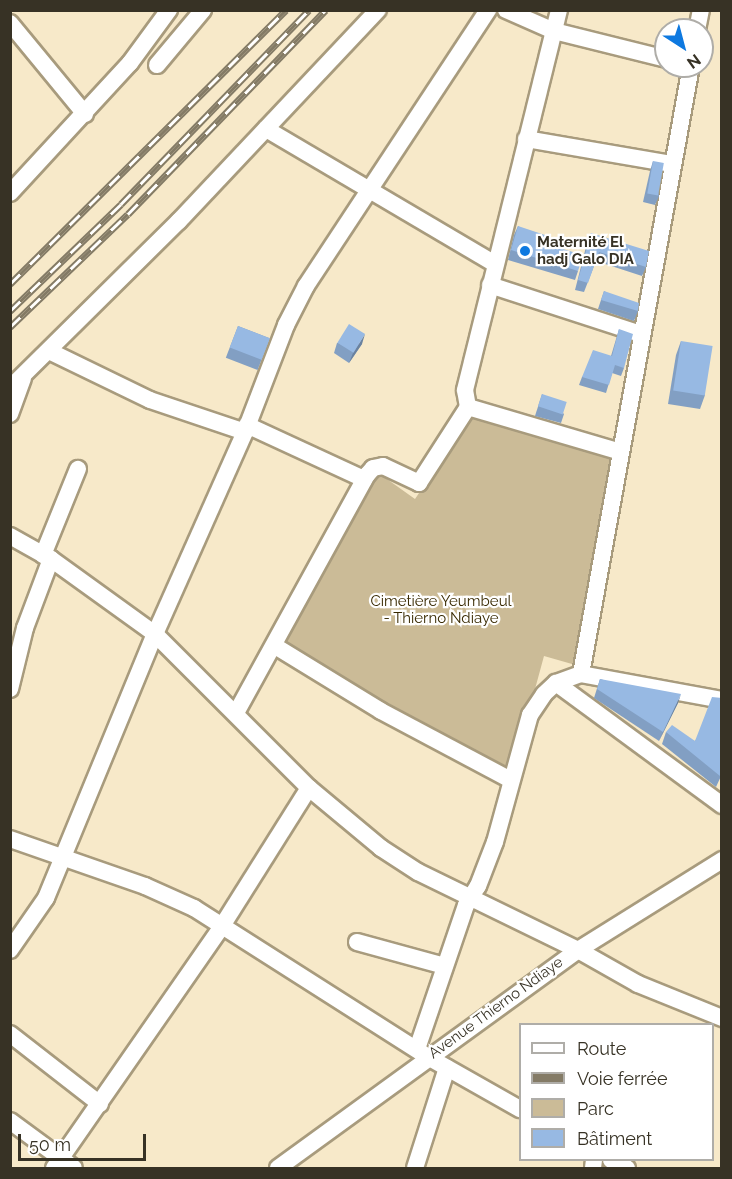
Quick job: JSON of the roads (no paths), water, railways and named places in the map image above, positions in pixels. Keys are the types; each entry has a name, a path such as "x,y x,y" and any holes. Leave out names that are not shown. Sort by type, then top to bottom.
{"street":[{"path":"10,193 130,63 169,10"},
{"path":"158,65 203,10"},
{"path":"10,388 266,129 378,10"},
{"path":"10,951 40,909 155,634 246,428 286,325 306,286 488,10"},
{"path":"506,10 554,31 654,55"},
{"path":"236,713 275,646 364,479 378,466 419,483 468,407 465,390 559,10"},
{"path":"10,23 85,114"},
{"path":"580,674 689,78"},
{"path":"266,129 495,264"},
{"path":"526,139 672,165"},
{"path":"490,285 641,334"},
{"path":"49,351 150,400 246,428 364,479"},
{"path":"10,414 24,374"},
{"path":"468,407 621,452"},
{"path":"10,689 25,628 78,469"},
{"path":"10,536 47,557 155,634 309,788 381,848 418,872 578,950 638,984 722,1018"},
{"path":"275,646 381,711 511,780"},
{"path":"422,1053 445,966 495,842 533,709 556,683 580,674 722,700"},
{"path":"556,683 722,805"},
{"path":"10,1121 63,1165 100,1104 222,926 309,788"},
{"path":"10,839 165,894 222,926 422,1053 519,1108"},
{"name":"Avenue Thierno Ndiaye","path":"278,1168 422,1053 578,950 722,860"},
{"path":"357,942 445,966"},
{"path":"10,1034 100,1104"},
{"path":"415,1168 447,1068"},
{"path":"613,1161 627,1168"}],"railway":[{"path":"10,284 286,10"},
{"path":"10,311 121,204 309,10"},
{"path":"10,327 128,214 326,10"}],"place":[{"name":"Maternité El hadj Galo DIA","path":"525,251"}],"park label":[{"name":"Cimetière Yeumbeul - Thierno Ndiaye","path":"441,610"}]}
